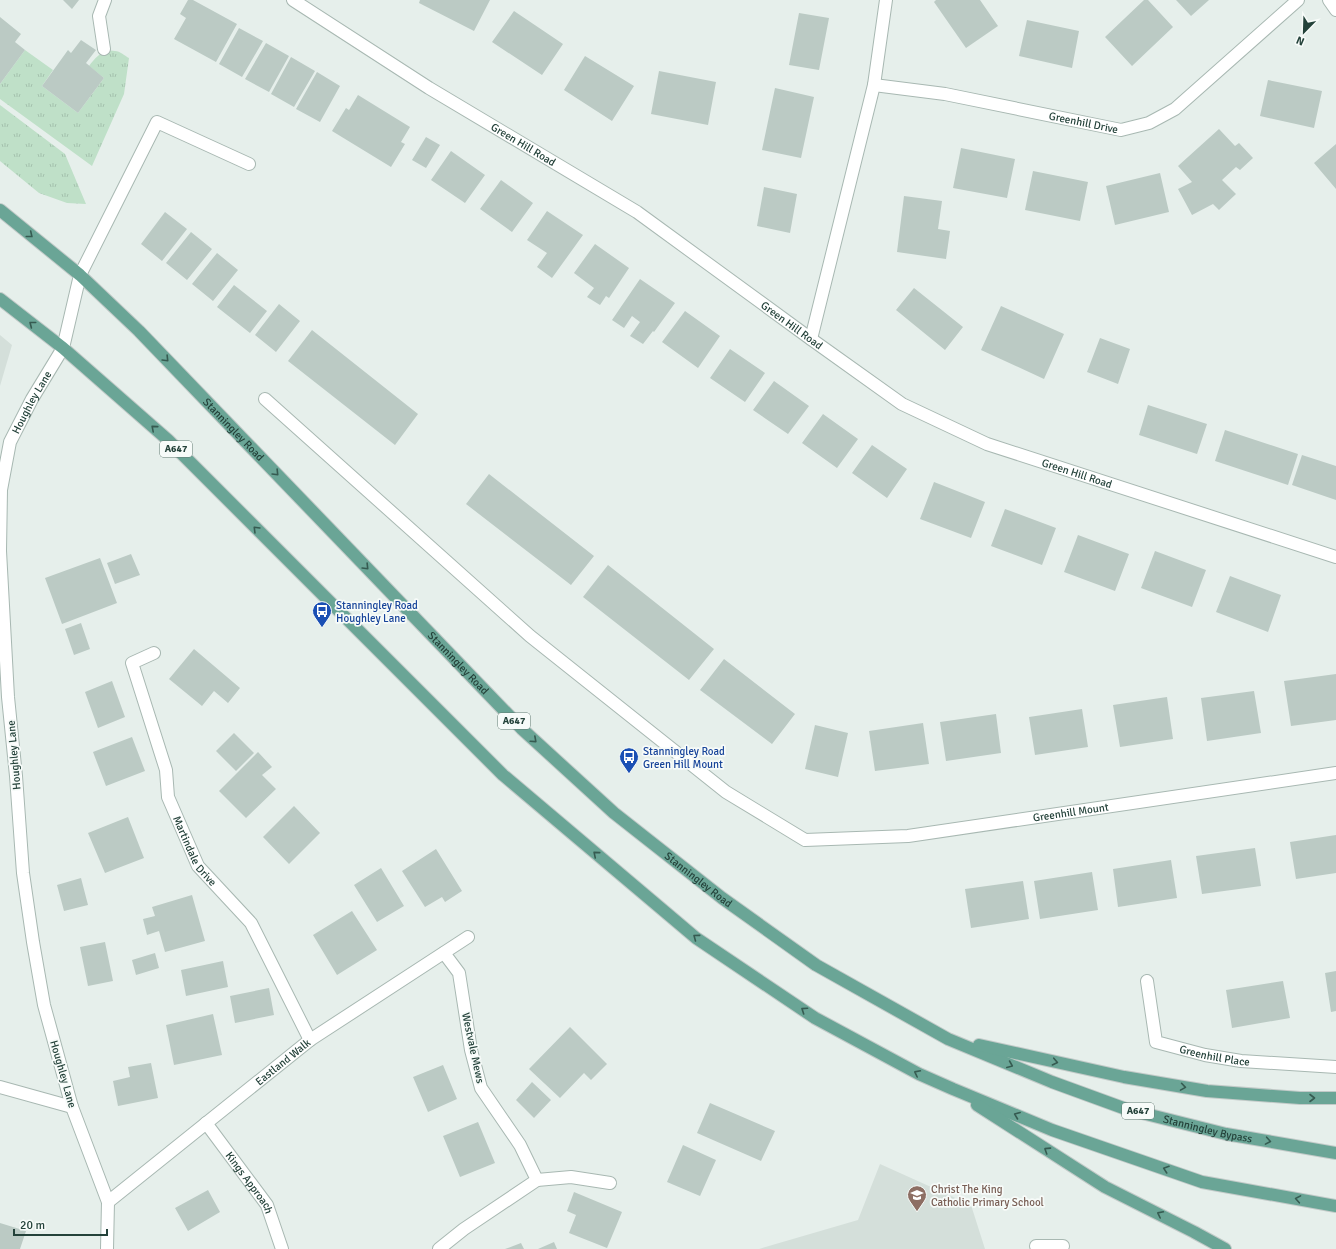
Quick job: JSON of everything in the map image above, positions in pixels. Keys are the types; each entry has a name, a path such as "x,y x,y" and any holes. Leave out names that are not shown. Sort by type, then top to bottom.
{"main road":[{"name":"Stanningley Road","path":"0,210 80,275 139,331 522,729 614,813 722,898 816,965 948,1039"},
{"name":"A647","path":"0,299 63,348 168,440 503,775 696,938 815,1018 920,1074 953,1089 1052,1130 1202,1182 1336,1206"},
{"name":"A647","path":"948,1039 1124,1077 1207,1091 1300,1098 1336,1098"},
{"name":"Stanningley Bypass","path":"948,1039 1052,1082 1126,1108 1226,1134 1336,1153"},
{"name":"A647","path":"953,1089 1105,1187 1225,1249"}],"street":[{"path":"104,49 99,16 105,0"},
{"name":"Green Hill Road","path":"293,0 429,88 637,212 902,404 987,444 1336,557"},
{"path":"811,339 874,85 886,0"},
{"name":"Greenhill Drive","path":"874,85 945,94 1121,130 1149,123 1175,109 1298,0"},
{"path":"1329,0 1336,10"},
{"name":"Houghley Lane","path":"107,1249 108,1202 72,1107 44,1005 32,942 4,698 0,552 1,490 10,442 32,399 63,348 80,275 157,122 249,164"},
{"name":"Greenhill Mount","path":"265,399 530,636 726,792 805,840 908,836 1336,773"},
{"name":"Martindale Drive","path":"154,653 132,662 166,770 168,797 198,866 251,922 310,1040"},
{"name":"Eastland Walk","path":"108,1202 310,1040 468,937"},
{"name":"Westvale Mews","path":"444,953 459,973 471,1050 482,1088 520,1145 537,1180"},
{"name":"Greenhill Place","path":"1147,981 1156,1042 1205,1055 1241,1061 1336,1067"},
{"path":"0,1087 72,1107"},
{"name":"Kings Approach","path":"206,1123 267,1205 282,1249"},
{"path":"439,1249 464,1229 537,1180 571,1177 610,1183"},
{"path":"1036,1246 1066,1248"}],"shaded area":[{"path":"0,335 12,345 0,386"},
{"name":"Christ The King Catholic Primary School","path":"880,1164 971,1205 985,1249 759,1249 858,1220"}],"green space":[{"path":"25,50 53,70 42,86 78,113 104,78 89,66 94,60 103,52 111,50 119,52 129,58 124,94 92,166 0,99 0,84"},
{"path":"0,105 65,154 86,204 67,203 39,193 0,161"}],"building":[{"path":"63,0 79,0 72,9"},
{"path":"188,0 193,0 237,24 216,62 174,39 186,18 180,14"},
{"path":"420,0 490,0 474,31 419,3"},
{"path":"936,0 980,0 998,26 966,48 934,2"},
{"path":"1144,0 1148,0 1173,27 1132,66 1105,37"},
{"path":"1176,0 1209,0 1191,16"},
{"path":"514,11 563,44 542,75 492,42"},
{"path":"799,13 829,18 819,70 789,65"},
{"path":"0,17 21,34 15,42 25,50 0,84"},
{"path":"1027,20 1079,31 1072,68 1019,56"},
{"path":"239,28 263,41 242,77 219,64"},
{"path":"81,40 96,50 86,63 104,78 78,113 42,86 68,50 71,53"},
{"path":"266,43 289,56 269,92 245,79"},
{"path":"585,56 634,86 612,121 564,90"},
{"path":"291,57 315,71 294,107 271,94"},
{"path":"659,71 716,82 708,125 651,114"},
{"path":"317,72 340,86 320,122 296,109"},
{"path":"1268,80 1322,91 1314,128 1260,116"},
{"path":"775,88 814,97 801,158 762,150"},
{"path":"358,95 410,127 401,142 405,144 391,167 332,131 346,108 349,110"},
{"path":"1219,129 1235,146 1239,143 1253,158 1240,170 1236,167 1222,180 1236,194 1219,210 1213,204 1192,215 1178,189 1192,182 1178,166"},
{"path":"426,137 440,145 426,168 412,160"},
{"path":"1336,144 1336,189 1314,163"},
{"path":"961,148 1015,159 1007,198 953,188"},
{"path":"451,151 485,175 465,203 431,180"},
{"path":"1033,171 1088,182 1080,221 1025,210"},
{"path":"1160,173 1169,212 1115,225 1106,186"},
{"path":"501,180 533,203 512,232 480,209"},
{"path":"764,187 797,194 790,233 757,226"},
{"path":"904,196 942,201 938,229 950,231 946,259 897,252"},
{"path":"547,211 583,235 552,278 537,267 547,253 527,240"},
{"path":"165,212 187,229 162,261 141,244"},
{"path":"191,232 212,249 187,280 166,263"},
{"path":"595,244 629,268 609,298 606,296 600,305 587,297 594,288 574,273"},
{"path":"217,253 238,270 213,301 192,284"},
{"path":"640,279 675,303 654,332 653,331 643,344 630,336 640,322 632,316 624,328 612,320"},
{"path":"234,285 267,311 250,333 217,307"},
{"path":"914,288 963,327 945,350 896,310"},
{"path":"279,304 300,321 276,352 255,335"},
{"path":"1001,306 1064,334 1044,379 981,350"},
{"path":"685,311 720,336 698,368 662,342"},
{"path":"312,330 418,414 395,445 288,361"},
{"path":"1100,338 1130,349 1118,384 1087,372"},
{"path":"730,349 765,373 745,402 710,378"},
{"path":"774,381 809,406 788,434 753,410"},
{"path":"1148,405 1207,424 1197,454 1139,435"},
{"path":"823,414 858,439 837,468 802,443"},
{"path":"1225,430 1298,454 1288,485 1215,461"},
{"path":"872,445 907,469 887,498 852,473"},
{"path":"1302,455 1336,466 1336,500 1292,485"},
{"path":"489,474 594,556 571,585 466,504"},
{"path":"934,482 985,502 971,538 920,519"},
{"path":"1005,509 1056,528 1042,565 991,546"},
{"path":"1078,535 1129,554 1115,591 1064,572"},
{"path":"1155,551 1206,570 1192,607 1141,588"},
{"path":"131,554 140,575 115,584 107,563"},
{"path":"100,558 117,603 62,624 45,578"},
{"path":"608,565 714,649 689,680 583,597"},
{"path":"1230,576 1281,595 1268,632 1216,612"},
{"path":"81,623 90,649 74,655 65,629"},
{"path":"194,649 240,688 228,703 214,691 202,706 169,679"},
{"path":"724,659 795,714 772,744 700,690"},
{"path":"1336,674 1336,720 1291,726 1284,681"},
{"path":"112,681 125,717 98,728 85,692"},
{"path":"1254,691 1261,733 1207,741 1201,698"},
{"path":"1167,697 1173,739 1120,747 1113,705"},
{"path":"1082,709 1088,747 1035,755 1029,717"},
{"path":"996,714 1001,753 946,761 940,722"},
{"path":"923,723 929,764 875,771 869,731"},
{"path":"815,725 848,733 838,777 805,769"},
{"path":"234,733 254,753 236,771 216,751"},
{"path":"132,737 145,771 106,786 93,752"},
{"path":"258,752 272,767 262,775 276,789 246,818 219,791"},
{"path":"294,806 320,833 289,864 263,837"},
{"path":"128,817 144,858 105,873 88,833"},
{"path":"1336,835 1336,873 1296,879 1290,842"},
{"path":"1255,848 1261,886 1202,894 1196,856"},
{"path":"436,849 462,891 445,902 442,897 425,907 402,871"},
{"path":"1171,860 1177,898 1118,907 1113,869"},
{"path":"381,868 404,906 377,922 354,885"},
{"path":"1092,872 1098,910 1040,919 1034,881"},
{"path":"81,878 88,905 64,911 57,885"},
{"path":"1023,881 1029,919 971,928 965,889"},
{"path":"192,895 205,941 165,952 159,931 147,935 143,919 155,916 152,907"},
{"path":"352,911 377,950 337,975 313,935"},
{"path":"105,942 113,981 88,986 80,947"},
{"path":"155,953 159,968 136,975 132,960"},
{"path":"223,961 228,987 186,996 181,970"},
{"path":"1336,971 1336,1011 1331,1012 1325,973"},
{"path":"1283,981 1290,1018 1232,1028 1226,990"},
{"path":"269,988 274,1015 235,1023 230,996"},
{"path":"213,1014 222,1055 174,1065 166,1025"},
{"path":"570,1027 607,1064 591,1080 584,1073 560,1098 529,1069"},
{"path":"151,1063 158,1098 118,1106 113,1081 130,1077 128,1067"},
{"path":"443,1065 457,1099 428,1112 413,1077"},
{"path":"532,1082 551,1100 534,1118 516,1100"},
{"path":"710,1103 775,1131 761,1161 697,1133"},
{"path":"478,1122 495,1163 460,1177 443,1136"},
{"path":"683,1145 716,1160 700,1196 667,1182"},
{"path":"208,1190 220,1212 188,1231 175,1208"},
{"path":"574,1192 622,1212 607,1248 569,1233 576,1215 567,1211"},
{"path":"0,1223 26,1231 20,1249 0,1249"},
{"path":"554,1242 557,1249 538,1249"},
{"path":"521,1243 524,1249 505,1249"}],"place":[{"name":"Stanningley Road Houghley Lane","path":"322,628"},
{"name":"Stanningley Road Green Hill Mount","path":"629,774"},
{"name":"Christ The King Catholic Primary School","path":"917,1212"}]}
